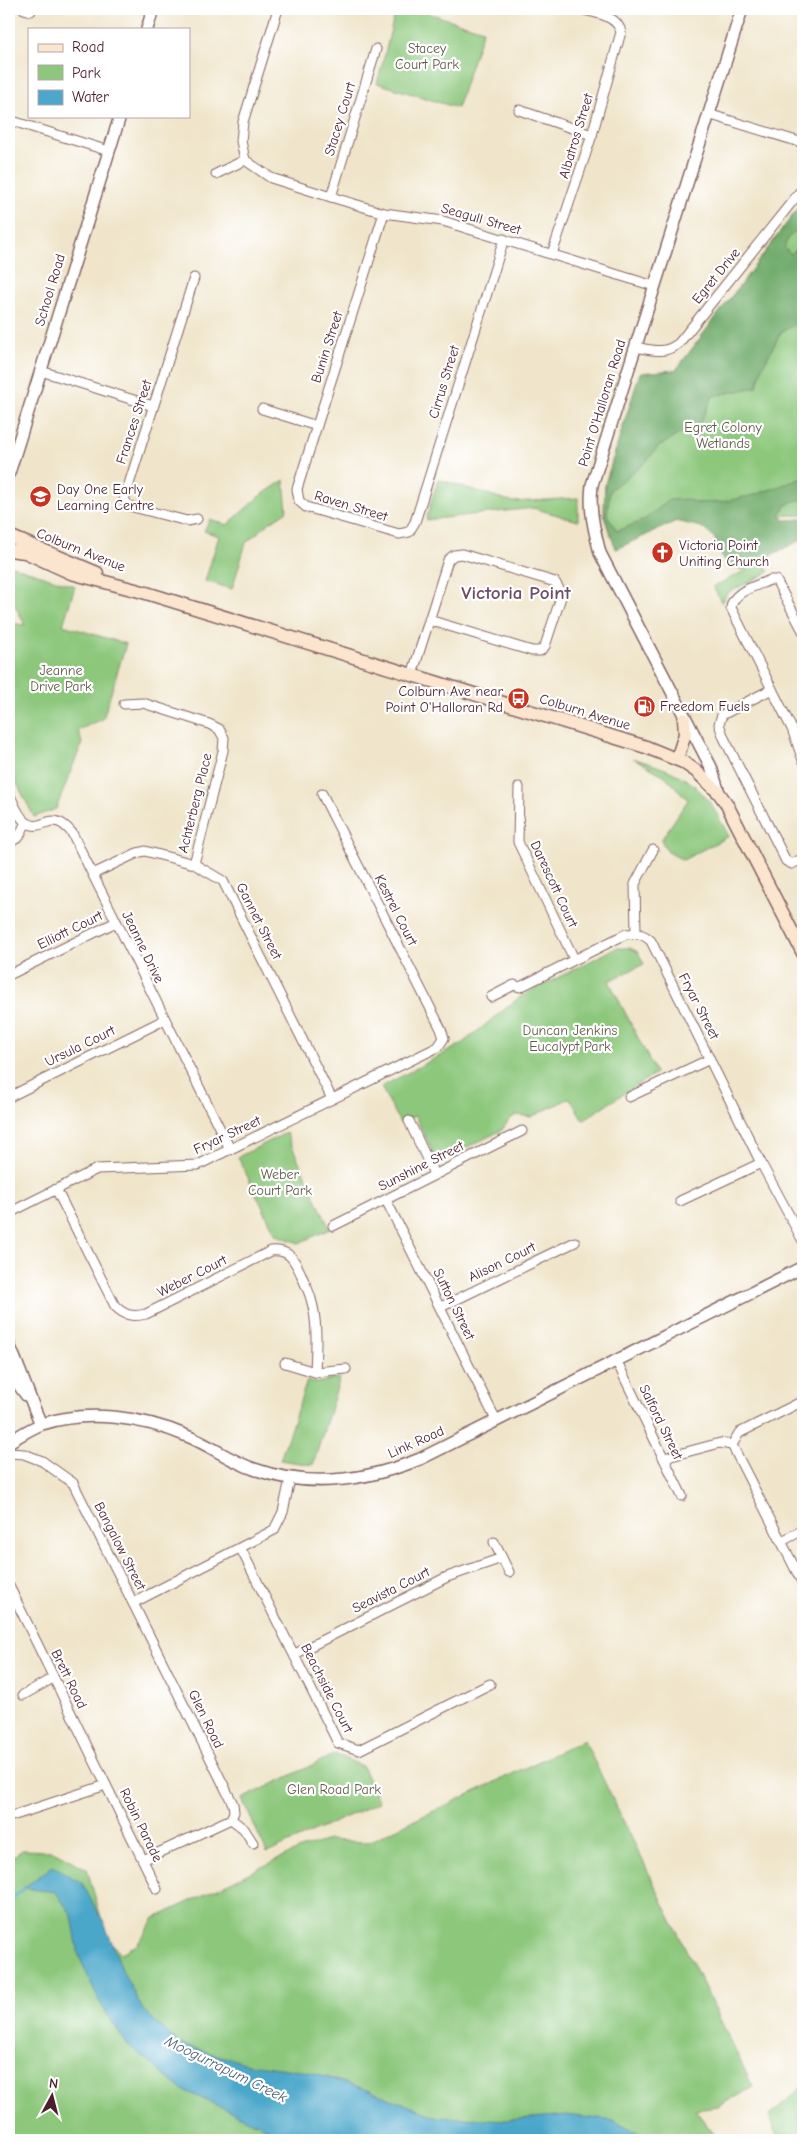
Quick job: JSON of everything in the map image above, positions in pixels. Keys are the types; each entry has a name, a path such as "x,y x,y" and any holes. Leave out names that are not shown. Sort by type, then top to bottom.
{"main road":[{"name":"Colburn Avenue","path":"9,536 143,592"},
{"name":"Colburn Avenue","path":"9,550 25,552 71,573 143,592 646,747 677,759 696,770 719,793 726,803 800,940 803,953"},
{"path":"677,759 685,734 684,719"}],"street":[{"path":"147,28 153,9"},
{"path":"216,174 245,160 241,141 242,122 278,9"},
{"name":"Albatros Street","path":"552,254 592,135 621,32 620,25 613,20 580,9"},
{"name":"Point O'Halloran Road","path":"719,793 711,767 684,719 600,553 591,517 590,503 592,486 742,9"},
{"name":"Stacey Court","path":"331,197 376,48"},
{"path":"519,110 592,135"},
{"path":"708,114 803,143"},
{"name":"School Road","path":"9,473 119,118"},
{"path":"9,120 109,152"},
{"name":"Seagull Street","path":"245,160 271,178 331,197 384,213 443,221 654,286"},
{"name":"Egret Drive","path":"635,347 660,352 671,350 680,343 803,188"},
{"name":"Bunin Street","path":"297,489 384,213"},
{"name":"Cirrus Street","path":"409,532 418,514 504,239"},
{"name":"Frances Street","path":"194,278 124,500 129,506 187,521 197,519"},
{"path":"41,371 153,406"},
{"path":"262,409 316,426"},
{"name":"Raven Street","path":"297,489 299,501 306,507 399,534 409,532"},
{"path":"412,675 429,620 448,560 454,555 462,554 555,582 562,594 545,646 540,651 532,651 429,620"},
{"path":"803,631 776,580 770,580 736,596 732,601 731,608 792,729 803,760"},
{"path":"772,689 722,715 719,724 724,738 786,861 792,864 803,858"},
{"name":"Achterberg Place","path":"124,704 143,704 209,724 219,729 224,738 223,751 194,864"},
{"name":"Darescott Court","path":"519,787 518,842 574,959"},
{"path":"9,793 20,815 26,822 19,837 9,843"},
{"name":"Kestrel Court","path":"322,794 444,1038"},
{"name":"Jeanne Drive","path":"26,822 39,825 50,820 58,820 66,825 72,833 230,1149"},
{"path":"491,997 514,985 520,987 626,934 636,933 635,884 653,850"},
{"name":"Gannet Street","path":"93,874 145,851 194,864 223,881 332,1099"},
{"name":"Elliott Court","path":"9,975 116,922"},
{"name":"Fryar Street","path":"636,933 646,936 651,941 761,1163 803,1241"},
{"name":"Ursula Court","path":"9,1097 164,1020"},
{"name":"Fryar Street","path":"9,1213 97,1169 198,1165 438,1047 444,1038"},
{"path":"629,1097 710,1059"},
{"path":"409,1121 434,1174"},
{"name":"Sunshine Street","path":"333,1226 522,1131"},
{"path":"680,1201 761,1163"},
{"name":"Weber Court","path":"56,1189 115,1306 123,1314 135,1316 146,1314 271,1251 281,1250 289,1254 295,1261 311,1299 315,1331 315,1372"},
{"name":"Sutton Street","path":"386,1200 496,1420"},
{"name":"Alison Court","path":"441,1307 575,1242"},
{"name":"Link Road","path":"9,1442 41,1424 77,1418 101,1417 136,1420 162,1426 188,1436 254,1469 290,1479 322,1482 374,1476 420,1459 803,1267"},
{"path":"9,1345 23,1375 30,1400 41,1424"},
{"name":"Salford Street","path":"616,1360 682,1496"},
{"path":"285,1363 315,1372 346,1369"},
{"path":"9,1368 16,1382 30,1400"},
{"path":"732,1445 739,1433 803,1400"},
{"path":"664,1458 720,1443 732,1445"},
{"path":"732,1445 803,1584"},
{"name":"Bangalow Street","path":"9,1452 24,1454 42,1461 73,1484 133,1603 274,1530 283,1512 290,1479"},
{"path":"782,1541 803,1530"},
{"path":"494,1542 509,1572"},
{"name":"Beachside Court","path":"241,1548 338,1743 359,1750 490,1684"},
{"name":"Seavista Court","path":"295,1654 447,1577 502,1558"},
{"name":"Brett Road","path":"9,1586 106,1785"},
{"name":"Glen Road","path":"133,1603 233,1804 234,1812 231,1819"},
{"path":"23,1695 53,1678"},
{"name":"Robin Parade","path":"9,1817 106,1785 157,1889"},
{"path":"143,1860 231,1819 244,1829 253,1843"}],"green space":[{"name":"Stacey Court Park","path":"396,9 415,9 483,30 457,108 377,83"},
{"name":"Egret Colony Wetlands","path":"803,202 803,515 687,516 616,549 604,517 605,484 640,373 676,370"},
{"path":"803,202 803,224 788,238 784,248 791,254 803,245 803,320 781,332 762,368 757,387 713,396 701,421 658,447 646,462 610,490 607,515 617,531 644,520 669,500 687,499 696,503 722,502 754,495 803,478 803,500 789,503 780,515 785,520 803,519 803,539 742,570 727,563 719,552 714,537 701,527 676,521 616,549 604,517 605,484 640,373 676,370"},
{"path":"9,212 16,215 9,239"},
{"path":"438,479 513,502 578,498 578,521 533,508 426,520"},
{"path":"284,480 287,511 269,523 246,543 232,589 205,581 219,536 204,531 210,519 227,525 260,496"},
{"path":"764,561 769,572 727,593 722,603 713,587"},
{"name":"Jeanne Drive Park","path":"9,565 75,586 63,625 126,644 103,719 78,730 82,743 56,809 34,817 9,768 9,623 25,625 9,594"},
{"path":"633,758 679,775 695,786 710,802 729,836 683,860 668,852 661,840 688,800 665,776"},
{"name":"Duncan Jenkins Eucalypt Park","path":"616,948 630,948 638,952 644,964 609,981 656,1073 583,1120 570,1098 531,1117 516,1115 509,1120 502,1130 445,1158 439,1158 434,1155 415,1116 400,1123 381,1087 460,1045 520,997"},
{"name":"Weber Court Park","path":"286,1133 330,1229 299,1243 276,1235 238,1157"},
{"path":"340,1378 313,1465 280,1460 307,1381 315,1383"},
{"path":"584,1740 753,2087 717,2107 695,2110 718,2139 722,2140 9,2140 9,1860 22,1850 53,1851 87,1869 107,1938 121,1953 137,1945 155,1918 300,1849 328,1840 368,1842"},
{"name":"Glen Road Park","path":"335,1754 362,1766 379,1802 267,1853 242,1799"},
{"path":"803,2086 803,2138 799,2140 780,2140 769,2116"}],"water":[{"path":"53,1866 82,1883 105,1925 124,1974 143,2010 180,2044 248,2064 309,2072 365,2089 438,2117 508,2120 567,2115 614,2121 650,2140 293,2140 183,2090 126,2043 100,2003 79,1956 72,1916 56,1892 23,1888"}],"waterway":[{"name":"Moogurrapum Creek","path":"9,1901 25,1888"}],"place":[{"name":"Day One Early Learning Centre","path":"41,497"},
{"name":"Victoria Point Uniting Church","path":"663,553"},
{"name":"Colburn Ave near Point O'Halloran Rd","path":"519,699"},
{"name":"Freedom Fuels","path":"644,706"}],"district":[{"name":"Victoria Point","path":"516,593"}]}
